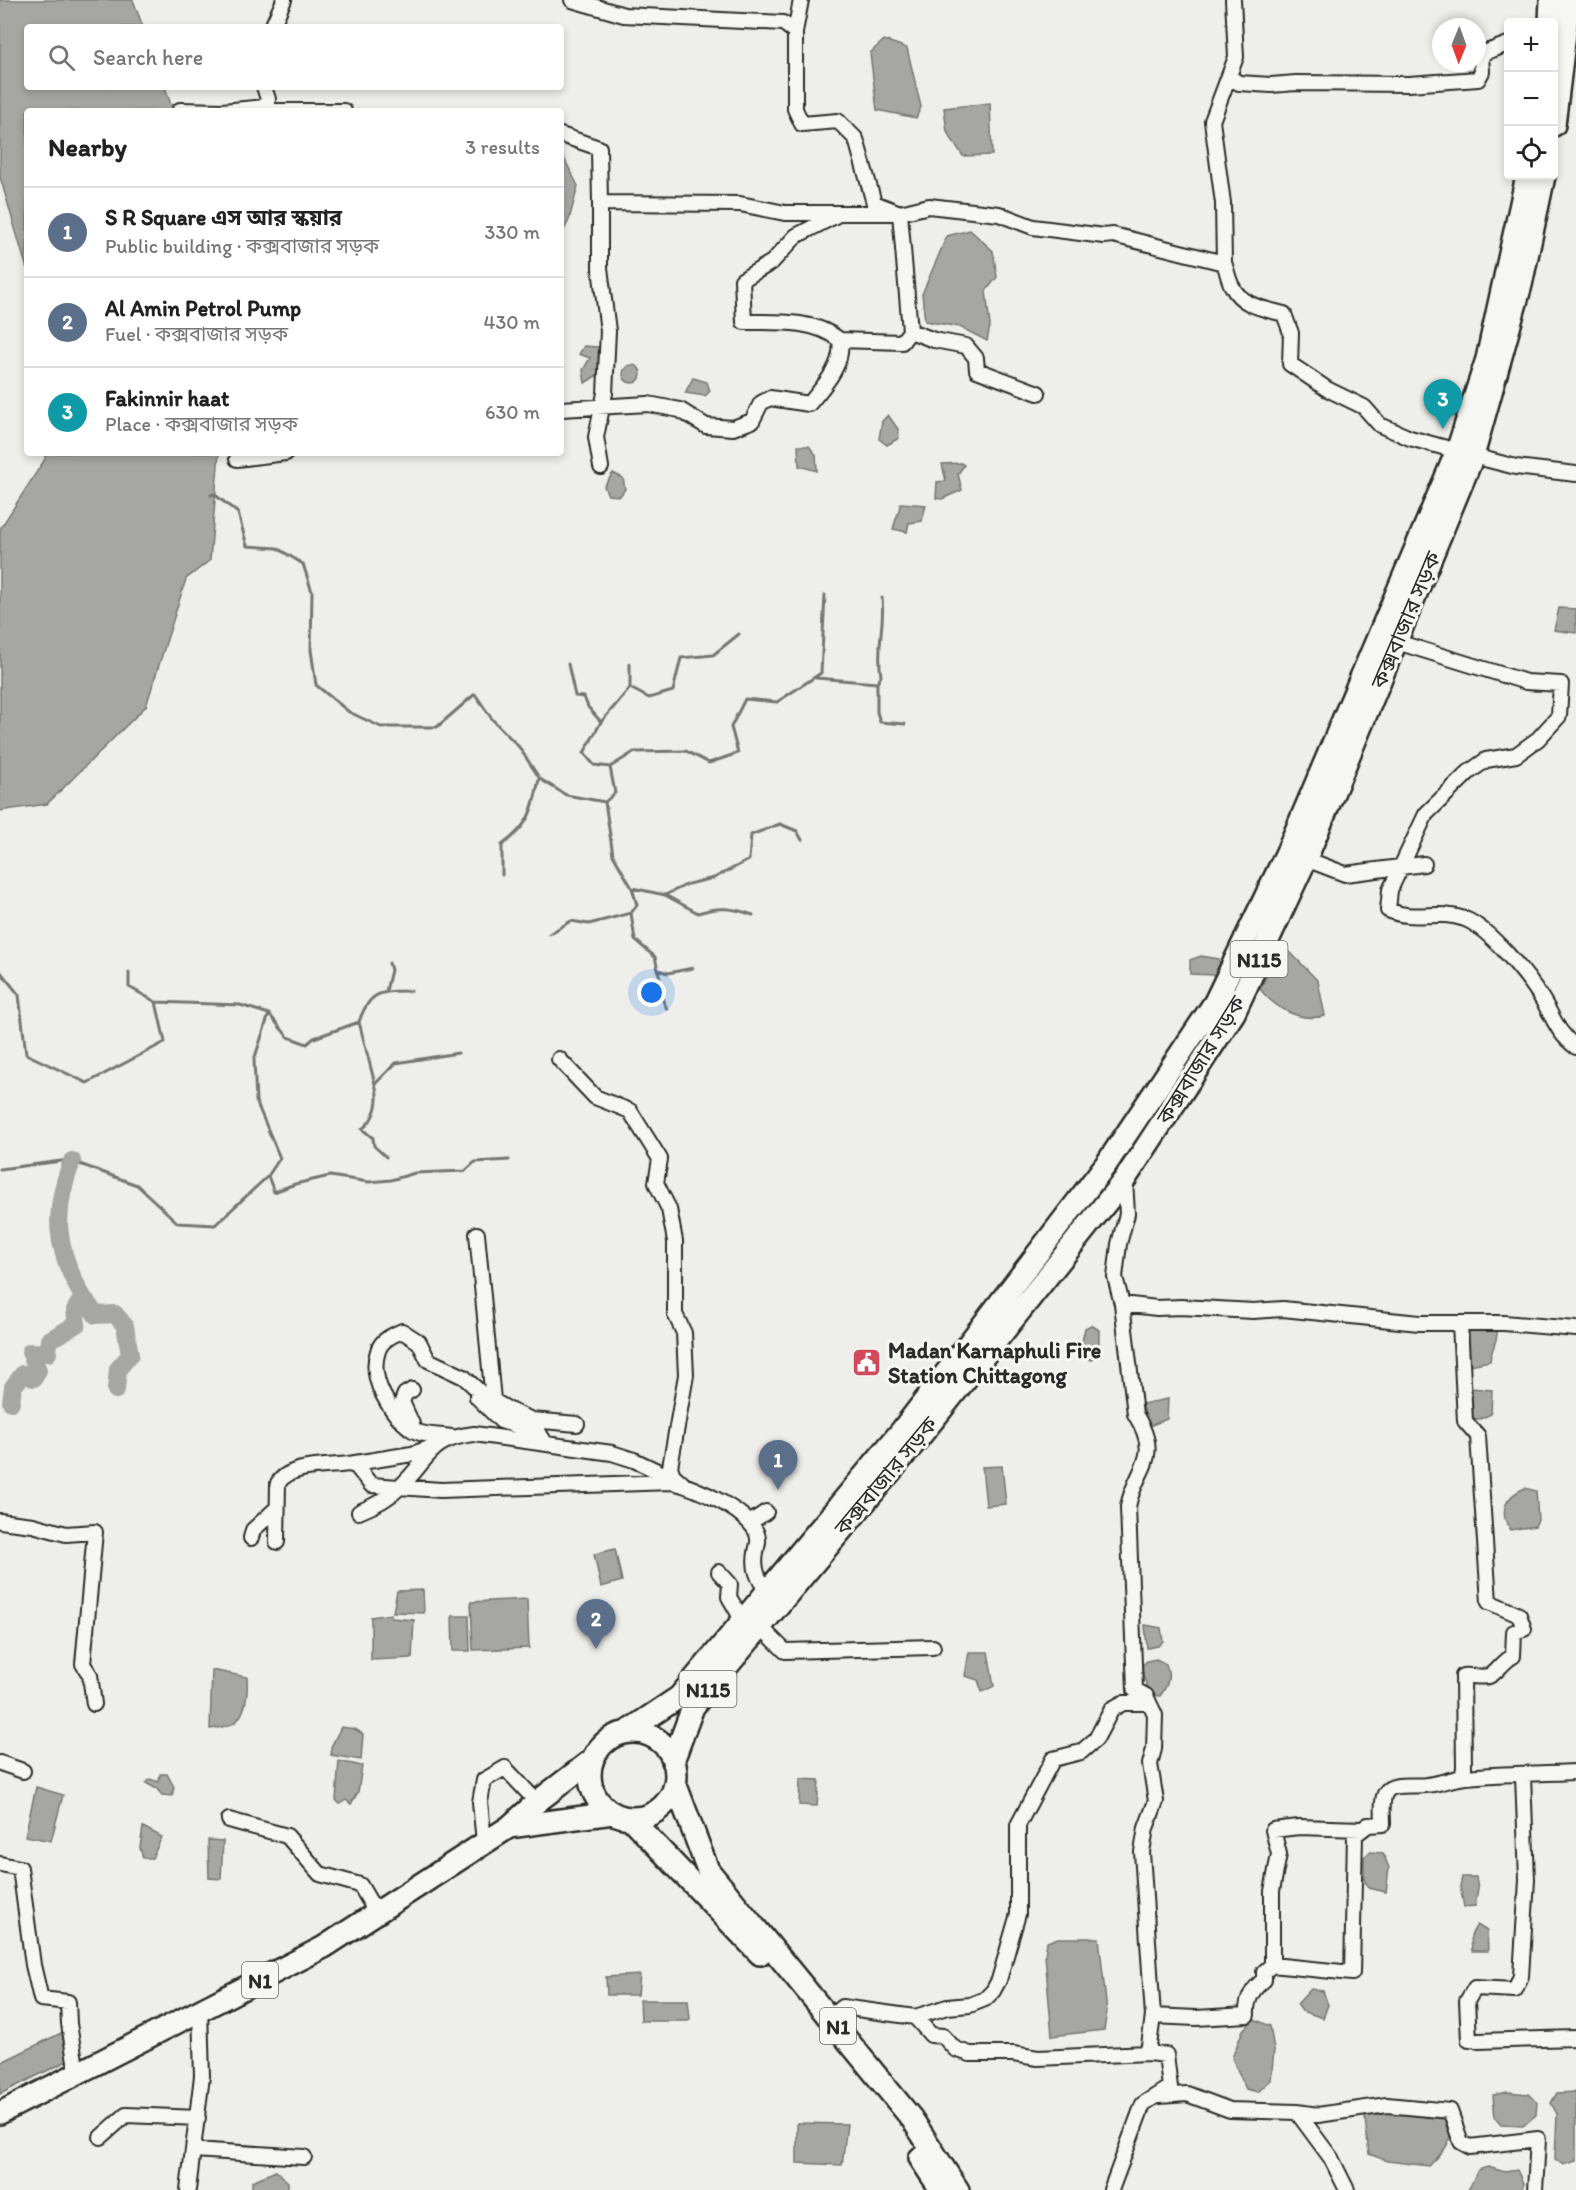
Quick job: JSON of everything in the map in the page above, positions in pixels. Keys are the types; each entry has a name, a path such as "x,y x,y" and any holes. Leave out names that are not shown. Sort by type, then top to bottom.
{"highway":[{"path":"1550,18 1551,0"},
{"path":"1558,72 1560,38 1569,0"},
{"name":"কক্সবাজার সড়ক","path":"673,1761 693,1707 752,1624 766,1592 903,1429 1107,1163 1215,1002 1287,852 1465,453 1526,180"},
{"name":"কক্সবাজার সড়ক","path":"625,1733 679,1697 752,1624 918,1439 1125,1179 1234,1013 1306,859 1397,642 1465,453 1521,285 1543,180"},
{"path":"625,1733 645,1734 662,1744 673,1761 675,1783 672,1793 659,1809 640,1817 622,1816 597,1800 592,1790 590,1770 593,1760 609,1740 625,1733"},
{"name":"N1","path":"0,2113 324,1947 509,1827 537,1802 593,1760"},
{"name":"N1","path":"675,1783 708,1870 831,2017 912,2119 958,2190"},
{"name":"N1","path":"509,1827 622,1816 718,1908 819,2022 897,2122 941,2190"}],"street":[{"path":"273,24 285,0"},
{"path":"572,0 624,15 783,23 795,32"},
{"path":"801,0 795,32 795,109 802,124 838,121 856,139 874,203 900,213"},
{"path":"1233,0 1236,57 1212,121 1223,202 1224,263 1232,286 1241,300 1257,308 1284,314 1291,333 1290,364 1327,389 1365,407 1380,425 1410,438 1516,467 1576,474"},
{"path":"1229,76 1239,83 1271,85 1296,82 1409,84 1478,79 1482,72 1482,54 1504,46"},
{"path":"254,108 265,107 268,99 265,90"},
{"path":"564,136 599,148 600,268 609,331 603,406 596,437 601,467"},
{"path":"600,203 740,204 785,213 838,215 900,213 929,206 999,214 1033,227 1104,236 1113,235 1224,263"},
{"path":"838,215 796,236 772,261 742,280 744,322 794,322 829,331 840,340 902,342 910,331 900,213"},
{"path":"910,331 934,340 966,346 976,358 977,370 1038,393"},
{"path":"564,409 659,406 680,410 706,426 733,428 752,421 761,403 770,398 809,404 828,381 842,352 840,340"},
{"path":"237,459 261,456"},
{"path":"1397,642 1526,682 1561,684 1559,716 1538,739 1516,755 1486,760 1469,772 1426,814 1390,890 1388,910 1403,917 1440,913 1466,920 1501,948 1522,970 1542,999 1562,1036 1576,1047"},
{"path":"1306,859 1346,874 1424,864"},
{"path":"559,1059 596,1097 630,1111 660,1159 656,1183 669,1209 675,1241 675,1314 684,1333 686,1375 670,1467 673,1475 683,1484"},
{"path":"1125,1179 1127,1214 1119,1244 1115,1278 1122,1304 1135,1414 1144,1429 1148,1459 1142,1476 1131,1490 1128,1552 1136,1657 1135,1690 1146,1696 1155,1716 1154,1749 1150,1764 1156,1801 1146,1828 1142,1852 1153,2016 1148,2054"},
{"path":"477,1234 493,1400"},
{"path":"1122,1304 1157,1308 1180,1306 1253,1311 1282,1309 1419,1323 1504,1323 1576,1329"},
{"path":"1460,1323 1465,1421 1478,1437 1489,1602 1519,1615 1524,1629 1514,1632 1512,1656 1501,1662 1494,1673 1489,1676 1463,1676 1464,1768 1462,1777"},
{"path":"577,1424 532,1420 493,1400 482,1394 464,1377 428,1360 419,1342 402,1331 387,1337 378,1350 377,1367 386,1402 416,1431 452,1437 474,1434 612,1453 634,1460 728,1506 751,1522 759,1539 755,1571 766,1592"},
{"path":"436,1364 464,1385 501,1421 539,1433 545,1443"},
{"path":"412,1390 405,1394 402,1402 416,1431"},
{"path":"277,1542 276,1509 278,1483 282,1476 289,1472 412,1454 437,1446 452,1437"},
{"path":"359,1512 380,1503 399,1488 437,1446"},
{"path":"349,1464 356,1466 371,1485 399,1488 452,1490 671,1482 683,1484"},
{"path":"251,1538 253,1530 276,1509"},
{"path":"751,1522 766,1512"},
{"path":"0,1521 33,1525 66,1534 95,1532 83,1664 90,1676 94,1704"},
{"path":"719,1572 730,1584 729,1597 752,1624 785,1652 933,1647"},
{"path":"831,2017 842,2007 915,2017 947,2007 970,2005 985,1999 999,1980 1018,1914 1018,1825 1053,1759 1081,1752 1096,1739 1112,1708 1123,1702 1149,1703"},
{"path":"0,1763 23,1771 0,1772"},
{"path":"484,1842 480,1802 484,1780 505,1768 537,1802"},
{"path":"1272,1965 1272,1891 1279,1854 1273,1830 1299,1827 1361,1828 1383,1824 1384,1799 1386,1792 1391,1788 1495,1774 1522,1776 1576,1772"},
{"path":"1522,1776 1527,1880 1521,1976 1515,1990 1475,1988 1467,2001 1474,2040 1576,2038"},
{"path":"229,1820 291,1838 320,1874 360,1885 377,1914"},
{"path":"1153,2016 1196,2018 1247,2015 1254,1988 1264,1980 1264,1972 1272,1965 1352,1973 1355,1835 1361,1828"},
{"path":"0,1864 20,1868 33,1965 41,1999 68,2002 77,2073"},
{"path":"189,2190 202,2076 200,2010"},
{"path":"915,2017 931,2035 943,2036 955,2049 970,2054 1013,2054 1038,2058 1166,2055 1170,2087 1143,2104 1136,2128 1111,2190"},
{"path":"1143,2104 1163,2094 1187,2094 1230,2110 1297,2112 1318,2115 1388,2105 1450,2111 1461,2142 1470,2147 1538,2139 1535,2190"},
{"path":"1297,2112 1331,2158 1347,2190"},
{"path":"101,2137 126,2115 198,2118"},
{"path":"195,2150 304,2157"}],"shaded area":[{"path":"0,0 133,0 142,24 24,24 24,90 166,90 172,108 24,108 24,259 0,177"},
{"path":"884,40 907,48 921,107 916,118 877,110 870,53"},
{"path":"990,103 992,155 963,156 947,132 944,108"},
{"path":"564,158 578,186 564,230"},
{"path":"970,230 993,251 997,277 986,291 990,326 987,341 960,327 925,321 922,294 947,236"},
{"path":"584,346 598,347 599,374 585,383 583,370 590,358 579,354"},
{"path":"628,365 636,365 641,370 639,381 628,383 623,378 623,370"},
{"path":"693,378 707,382 710,391 705,396 685,393"},
{"path":"888,415 898,429 899,438 887,445 879,439 882,421"},
{"path":"798,446 809,446 816,455 817,471 799,466"},
{"path":"45,456 219,456 210,560 186,579 146,706 47,804 0,811 0,529"},
{"path":"961,463 964,465 958,474 962,490 942,499 936,498 937,482 946,481 942,464"},
{"path":"613,473 623,478 625,489 620,496 608,495 604,486"},
{"path":"901,503 926,505 922,521 909,523 907,532 893,529"},
{"path":"1559,608 1576,609 1576,633 1554,630"},
{"path":"1284,952 1290,952 1318,981 1325,1016 1306,1017 1289,1012 1273,1002 1260,989 1272,966"},
{"path":"1201,956 1219,959 1221,972 1216,975 1190,974 1190,960"},
{"path":"1091,1325 1099,1330 1099,1350 1092,1360 1083,1357 1081,1346 1085,1328"},
{"path":"1467,1327 1497,1327 1497,1336 1490,1361 1470,1365 1465,1339"},
{"path":"1470,1388 1492,1390 1491,1414 1480,1419 1469,1418"},
{"path":"1168,1399 1167,1419 1149,1426 1142,1404"},
{"path":"1002,1466 1006,1504 986,1506 982,1467"},
{"path":"1525,1488 1536,1491 1538,1520 1535,1526 1510,1530 1506,1523 1504,1510 1506,1504 1513,1495"},
{"path":"615,1549 622,1581 601,1587 594,1554"},
{"path":"423,1590 424,1613 393,1612 397,1591"},
{"path":"527,1599 529,1648 473,1650 471,1602"},
{"path":"391,1614 391,1618 414,1620 412,1658 371,1660 371,1617"},
{"path":"452,1616 469,1616 470,1651 453,1651"},
{"path":"1145,1625 1161,1628 1163,1641 1158,1646 1147,1648"},
{"path":"969,1652 988,1652 994,1686 982,1692 978,1680 965,1676"},
{"path":"1156,1659 1166,1664 1168,1673 1167,1684 1160,1696 1151,1695 1143,1676 1142,1666 1147,1661"},
{"path":"212,1670 247,1677 247,1689 246,1702 238,1719 229,1725 210,1729"},
{"path":"341,1727 355,1729 363,1734 361,1760 331,1755 331,1747"},
{"path":"339,1761 362,1766 358,1792 351,1804 346,1800 340,1804 336,1800"},
{"path":"160,1774 167,1774 174,1787 172,1796 162,1795 146,1783 150,1779 159,1782"},
{"path":"800,1779 819,1780 817,1806 799,1805"},
{"path":"36,1787 63,1795 51,1841 25,1836"},
{"path":"143,1827 162,1837 152,1858 143,1858 140,1848"},
{"path":"208,1840 223,1841 221,1879 209,1878"},
{"path":"1370,1852 1383,1853 1389,1868 1386,1892 1369,1888 1364,1880 1364,1857"},
{"path":"1462,1877 1476,1877 1478,1888 1475,1906 1464,1907 1460,1886"},
{"path":"1477,1925 1487,1931 1488,1951 1472,1951 1471,1935"},
{"path":"1058,1938 1099,1938 1107,2012 1104,2030 1052,2036 1045,1955 1047,1942"},
{"path":"640,1975 638,1995 607,1995 606,1977"},
{"path":"1311,1989 1323,1991 1328,2005 1323,2018 1302,2011 1297,2004"},
{"path":"640,2000 688,2000 690,2019 688,2021 641,2021"},
{"path":"1254,2019 1270,2026 1274,2050 1271,2080 1258,2092 1246,2089 1232,2058 1243,2030"},
{"path":"65,2031 71,2059 0,2094 0,2063"},
{"path":"1507,2092 1529,2094 1537,2102 1536,2115 1523,2126 1501,2125 1495,2118 1493,2095"},
{"path":"1576,2092 1576,2161 1563,2165 1555,2159 1557,2114 1551,2103 1557,2093"},
{"path":"1368,2112 1439,2114 1449,2120 1449,2141 1429,2166 1388,2161 1369,2154 1365,2118"},
{"path":"797,2123 847,2124 842,2165 797,2163"},
{"path":"1488,2167 1505,2172 1517,2170 1523,2183 1522,2190 1468,2190 1478,2170"},
{"path":"276,2171 288,2182 288,2190 252,2190 252,2181"}],"waterway":[{"path":"211,495 214,494 238,513 247,546 277,548 303,564 312,592 311,650 316,685 349,712 381,727 437,727 475,694 492,719 519,747 540,779 566,795 605,802 613,855 632,888 637,905 631,913 589,924 571,921 549,934"},
{"path":"821,673 825,595"},
{"path":"877,683 881,676 879,655 882,598"},
{"path":"630,688 649,698 673,691 681,658 713,655 739,634"},
{"path":"568,664 575,696 584,697 588,707 601,722"},
{"path":"605,802 615,793 610,767 594,765 584,753 601,722 630,688 630,664"},
{"path":"610,767 634,752 686,751 709,763 738,753 731,727 745,699 777,702 821,673"},
{"path":"816,678 877,683 877,712 880,722 905,724"},
{"path":"502,875 502,845 524,824 532,808 539,779"},
{"path":"665,895 688,884 714,878 749,860 751,835 780,824 797,831 802,840"},
{"path":"632,888 665,895 698,913 713,909 726,909 753,915"},
{"path":"631,913 635,940 655,957 658,970 668,973 693,968"},
{"path":"386,991 391,970 389,963"},
{"path":"658,970 660,979 656,985 667,1009"},
{"path":"0,971 19,995 26,1054 87,1083 165,1042 156,1002 240,1005 269,1014 288,1037 307,1044 314,1038 359,1022 375,1084 396,1063 458,1053"},
{"path":"129,972 129,987 156,1002"},
{"path":"359,1022 367,1004 378,995 392,991 411,991"},
{"path":"0,1169 69,1160 137,1185 178,1223 215,1225 268,1176 280,1158 256,1101 254,1060 269,1014"},
{"path":"375,1084 376,1108 371,1120 362,1129 373,1138 374,1146 386,1157"},
{"path":"268,1176 274,1192 295,1184 330,1176 369,1182 391,1180 415,1173 465,1171 475,1162 509,1160"},
{"path":"11,1402 13,1387 23,1374 34,1378 38,1370 30,1352 48,1353 49,1340 77,1324 75,1310 83,1297 62,1247 59,1214 61,1197 72,1161"},
{"path":"83,1297 96,1315 115,1314 125,1326 130,1355 118,1369 116,1390"}],"place":[{"name":"Fakinnir haat","path":"1443,429"},
{"name":"Madan Karnaphuli Fire Station Chittagong","path":"867,1363"},
{"name":"S R Square এস আর স্কয়ার","path":"778,1490"},
{"name":"Al Amin Petrol Pump","path":"596,1649"}]}
